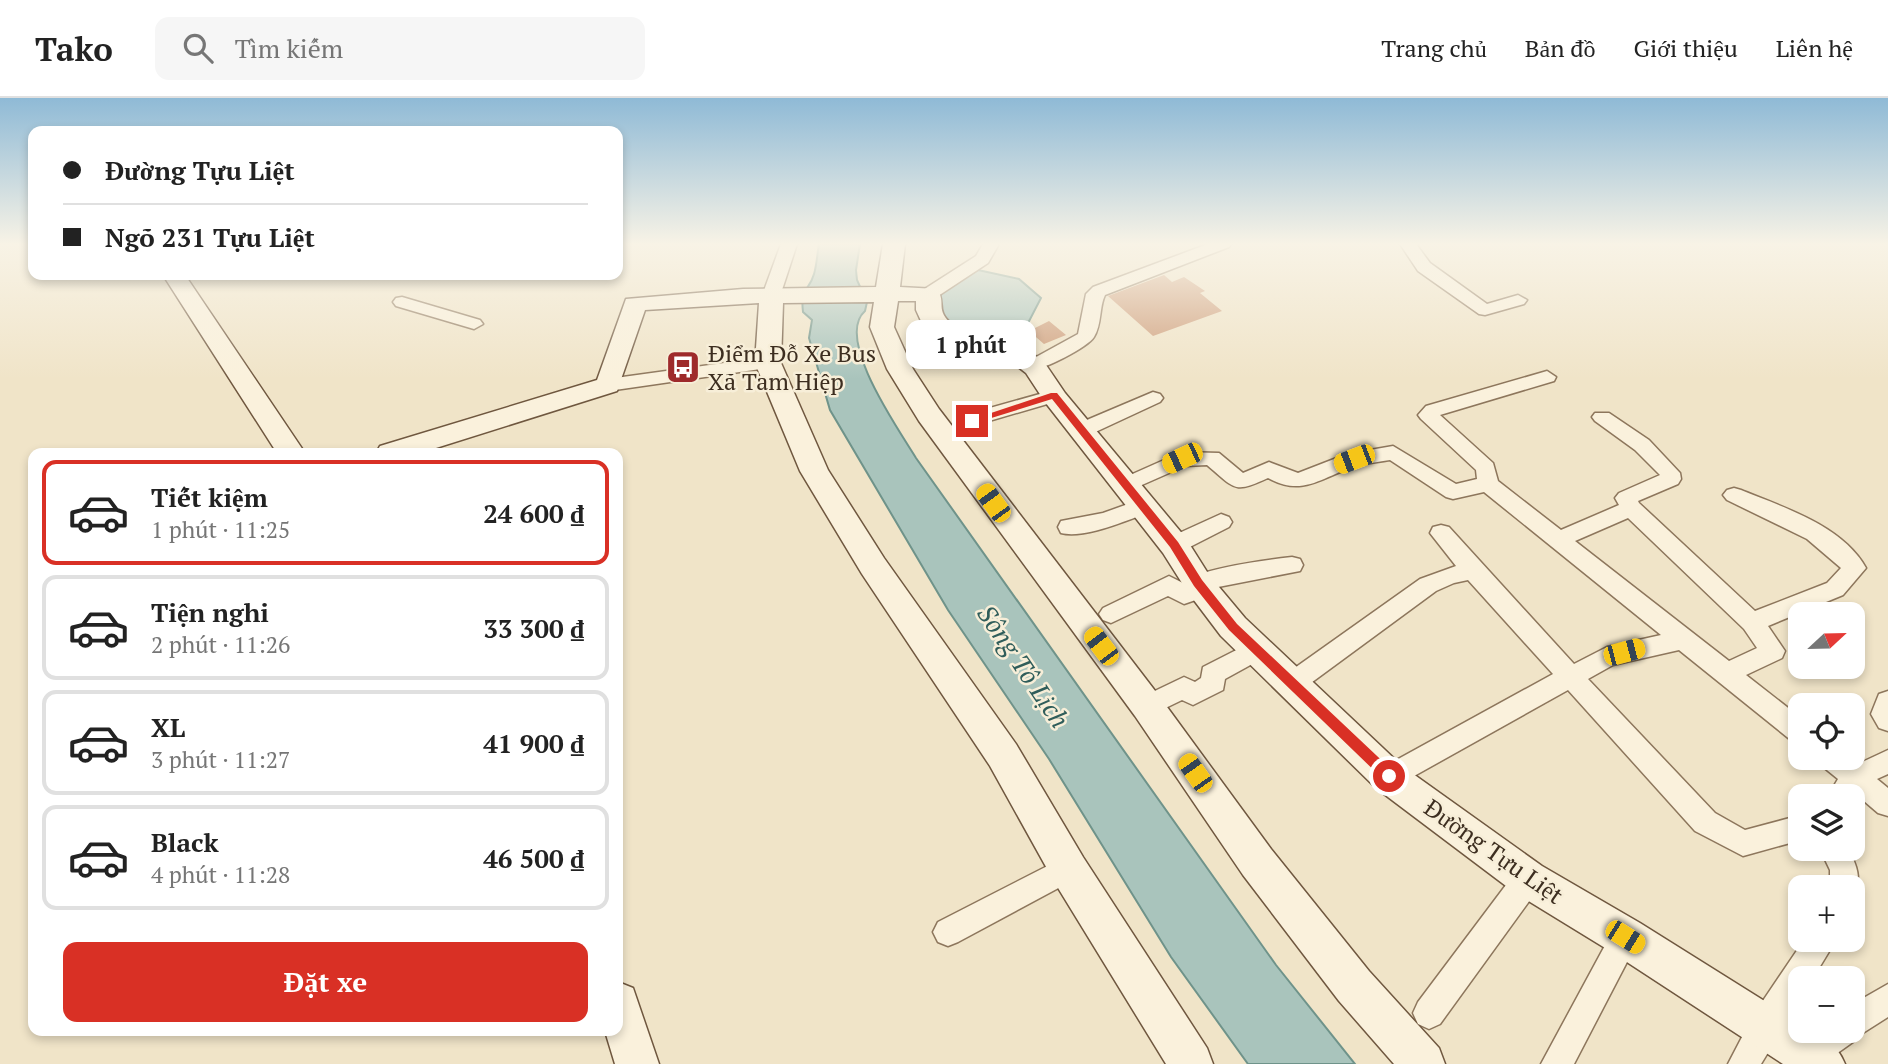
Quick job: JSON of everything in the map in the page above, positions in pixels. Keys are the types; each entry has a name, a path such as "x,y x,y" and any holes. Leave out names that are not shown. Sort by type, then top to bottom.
{"street":[{"path":"183,289 288,448"},
{"path":"785,289 768,362 814,471 873,566 1003,755 1069,868 1191,1064"},
{"path":"878,289 876,295 882,327 900,369 929,415 1147,706 1257,862 1354,986 1423,1064"},
{"path":"608,385 635,304 743,296 929,294 936,289"},
{"path":"1034,366 1085,337 1095,295 1104,289"},
{"path":"1455,289 1485,310 1518,300"},
{"name":"Đường Tựu Liệt","path":"929,294 929,313 933,322 943,331 1005,349 1042,373 1054,396 1174,545 1200,586 1233,627 1389,776 1528,880 1765,1025 1825,1050"},
{"path":"402,302 474,324"},
{"path":"406,448 608,385 768,362"},
{"path":"1547,377 1433,410 1428,415 1486,468 1488,484 1788,722"},
{"path":"972,421 1054,396"},
{"path":"1082,429 1153,398"},
{"path":"1602,417 1642,445 1670,473 1671,479 1626,498 1631,508 1752,622 1773,652 1727,673"},
{"path":"1069,527 1105,520 1182,458 1212,458 1241,482 1269,468 1289,480 1300,480 1354,459 1393,453 1453,492 1488,484"},
{"path":"1734,495 1804,525 1844,556 1854,568 1835,589 1752,622"},
{"path":"1558,540 1631,508"},
{"path":"1174,545 1221,522"},
{"path":"1441,533 1706,822 1743,843 1788,831"},
{"path":"1111,614 1169,585 1184,595 1200,586 1241,572 1292,565"},
{"path":"1290,684 1428,584 1450,575 1474,571"},
{"path":"1389,776 1607,657 1684,639"},
{"path":"1147,706 1184,687 1193,695 1214,683 1212,674 1256,650"},
{"path":"1888,701 1884,714 1888,720"},
{"path":"1853,784 1888,761"},
{"path":"1865,794 1888,804"},
{"path":"948,932 1069,868"},
{"path":"1429,1013 1528,880"},
{"path":"1557,1064 1625,937"},
{"path":"1744,1064 1765,1025 1813,952"},
{"path":"1865,1015 1888,999"},
{"path":"623,1019 637,1064"}],"water":[{"name":"Sông Tô Lịch","path":"807,289 861,289 867,302 858,324 858,341 863,362 884,406 916,458 1276,965 1355,1064 1248,1064 1171,957 1049,759 948,610 830,410 809,338 812,320 803,312"},
{"path":"943,289 1031,289 1041,298 1025,329 1020,325 1002,332 1009,341 987,340 944,330 934,294"}],"building":[{"path":"1126,289 1202,289 1205,291 1200,293 1222,311 1153,336 1108,296"},
{"path":"1049,321 1066,335 1044,344 1029,331"}],"place":[{"name":"Điểm Đỗ Xe Bus Xã Tam Hiệp","path":"683,367"}],"route":[{"path":"972,421 1054,396 1174,545 1198,583 1233,627 1389,776"}]}
